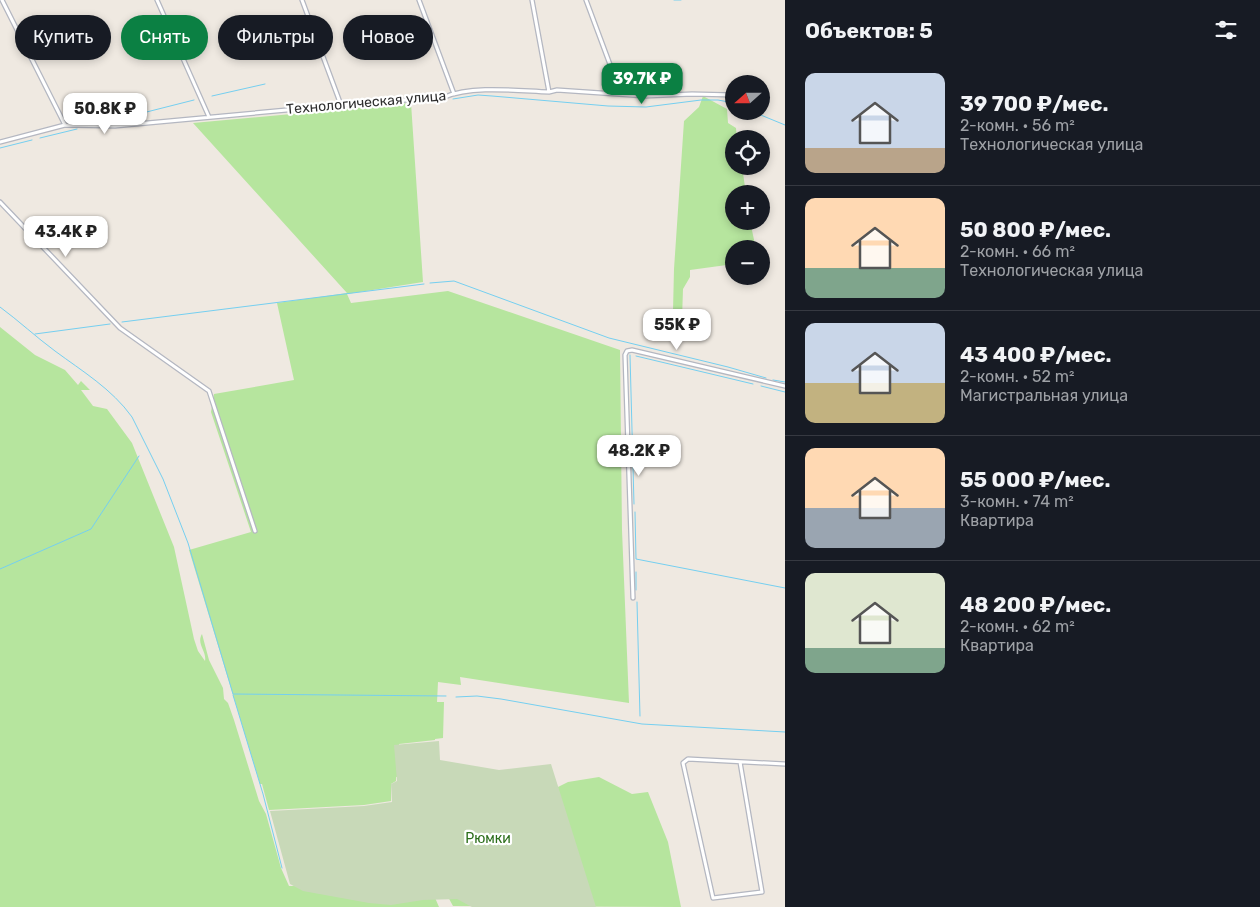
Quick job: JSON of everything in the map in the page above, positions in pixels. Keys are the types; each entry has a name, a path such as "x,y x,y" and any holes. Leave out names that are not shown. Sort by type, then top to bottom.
{"street":[{"path":"2,0 65,125"},
{"path":"157,0 209,117"},
{"path":"302,0 341,104"},
{"path":"419,0 454,94"},
{"path":"532,0 549,92"},
{"path":"586,0 621,94"},
{"name":"Технологическая улица","path":"0,142 65,125 115,126 341,104 445,97 454,94 491,90 549,92 557,90 645,96 725,95"},
{"path":"0,202 115,324 209,391 255,531"},
{"path":"633,598 625,355 627,351 632,350 785,386"},
{"path":"740,762 762,892 713,898 683,763 688,759 785,764"}],"green space":[{"path":"703,96 725,108 725,120 728,120 728,123 736,128 736,130 725,130 725,175 743,175 745,185 725,185 725,230 752,230 754,240 725,240 725,265 690,270 690,277 683,289 682,319 677,322 673,311 674,269 684,121 699,107"},
{"path":"411,103 423,282 347,294 351,303 448,291 620,350 622,530 629,703 460,677 461,685 438,682 437,702 444,702 443,738 399,744 401,777 396,777 396,781 391,784 391,801 364,805 269,810 189,550 251,532 211,412 214,394 294,380 277,303 347,293 193,123"},
{"path":"0,327 35,355 65,370 78,385 81,381 90,390 81,390 93,406 107,409 132,443 174,547 198,651 205,661 205,654 200,641 202,634 209,660 223,688 224,699 228,703 234,720 259,801 266,814 281,868 289,886 430,886 439,907 0,907"},
{"name":"Рюмки","path":"439,741 440,760 499,770 551,764 596,907 472,907 457,899 423,900 391,905 303,891 290,884 270,811 364,806 392,802 391,784 397,781 394,745"},
{"path":"599,777 632,794 648,792 668,842 681,907 453,906 447,895 526,803 568,782"}],"waterway":[{"path":"674,0 681,0"},
{"path":"212,96 265,84"},
{"path":"453,99 478,95 608,106 646,107 701,100 725,101"},
{"path":"85,121 107,122 194,100"},
{"path":"770,119 785,125"},
{"path":"40,138 77,129"},
{"path":"0,148 32,140"},
{"path":"430,283 454,281 609,338 766,378"},
{"path":"122,322 424,284"},
{"path":"0,307 106,389 132,417 163,479 188,543 233,694 446,696"},
{"path":"35,334 110,324"},
{"path":"630,355 634,504"},
{"path":"636,356 753,384"},
{"path":"773,380 785,382"},
{"path":"761,386 785,392"},
{"path":"0,569 91,529 139,456"},
{"path":"635,512 636,559 785,588"},
{"path":"636,572 636,590"},
{"path":"637,602 640,716"},
{"path":"233,695 263,794 282,868"},
{"path":"456,697 477,696 501,699 642,724 785,732"}]}
